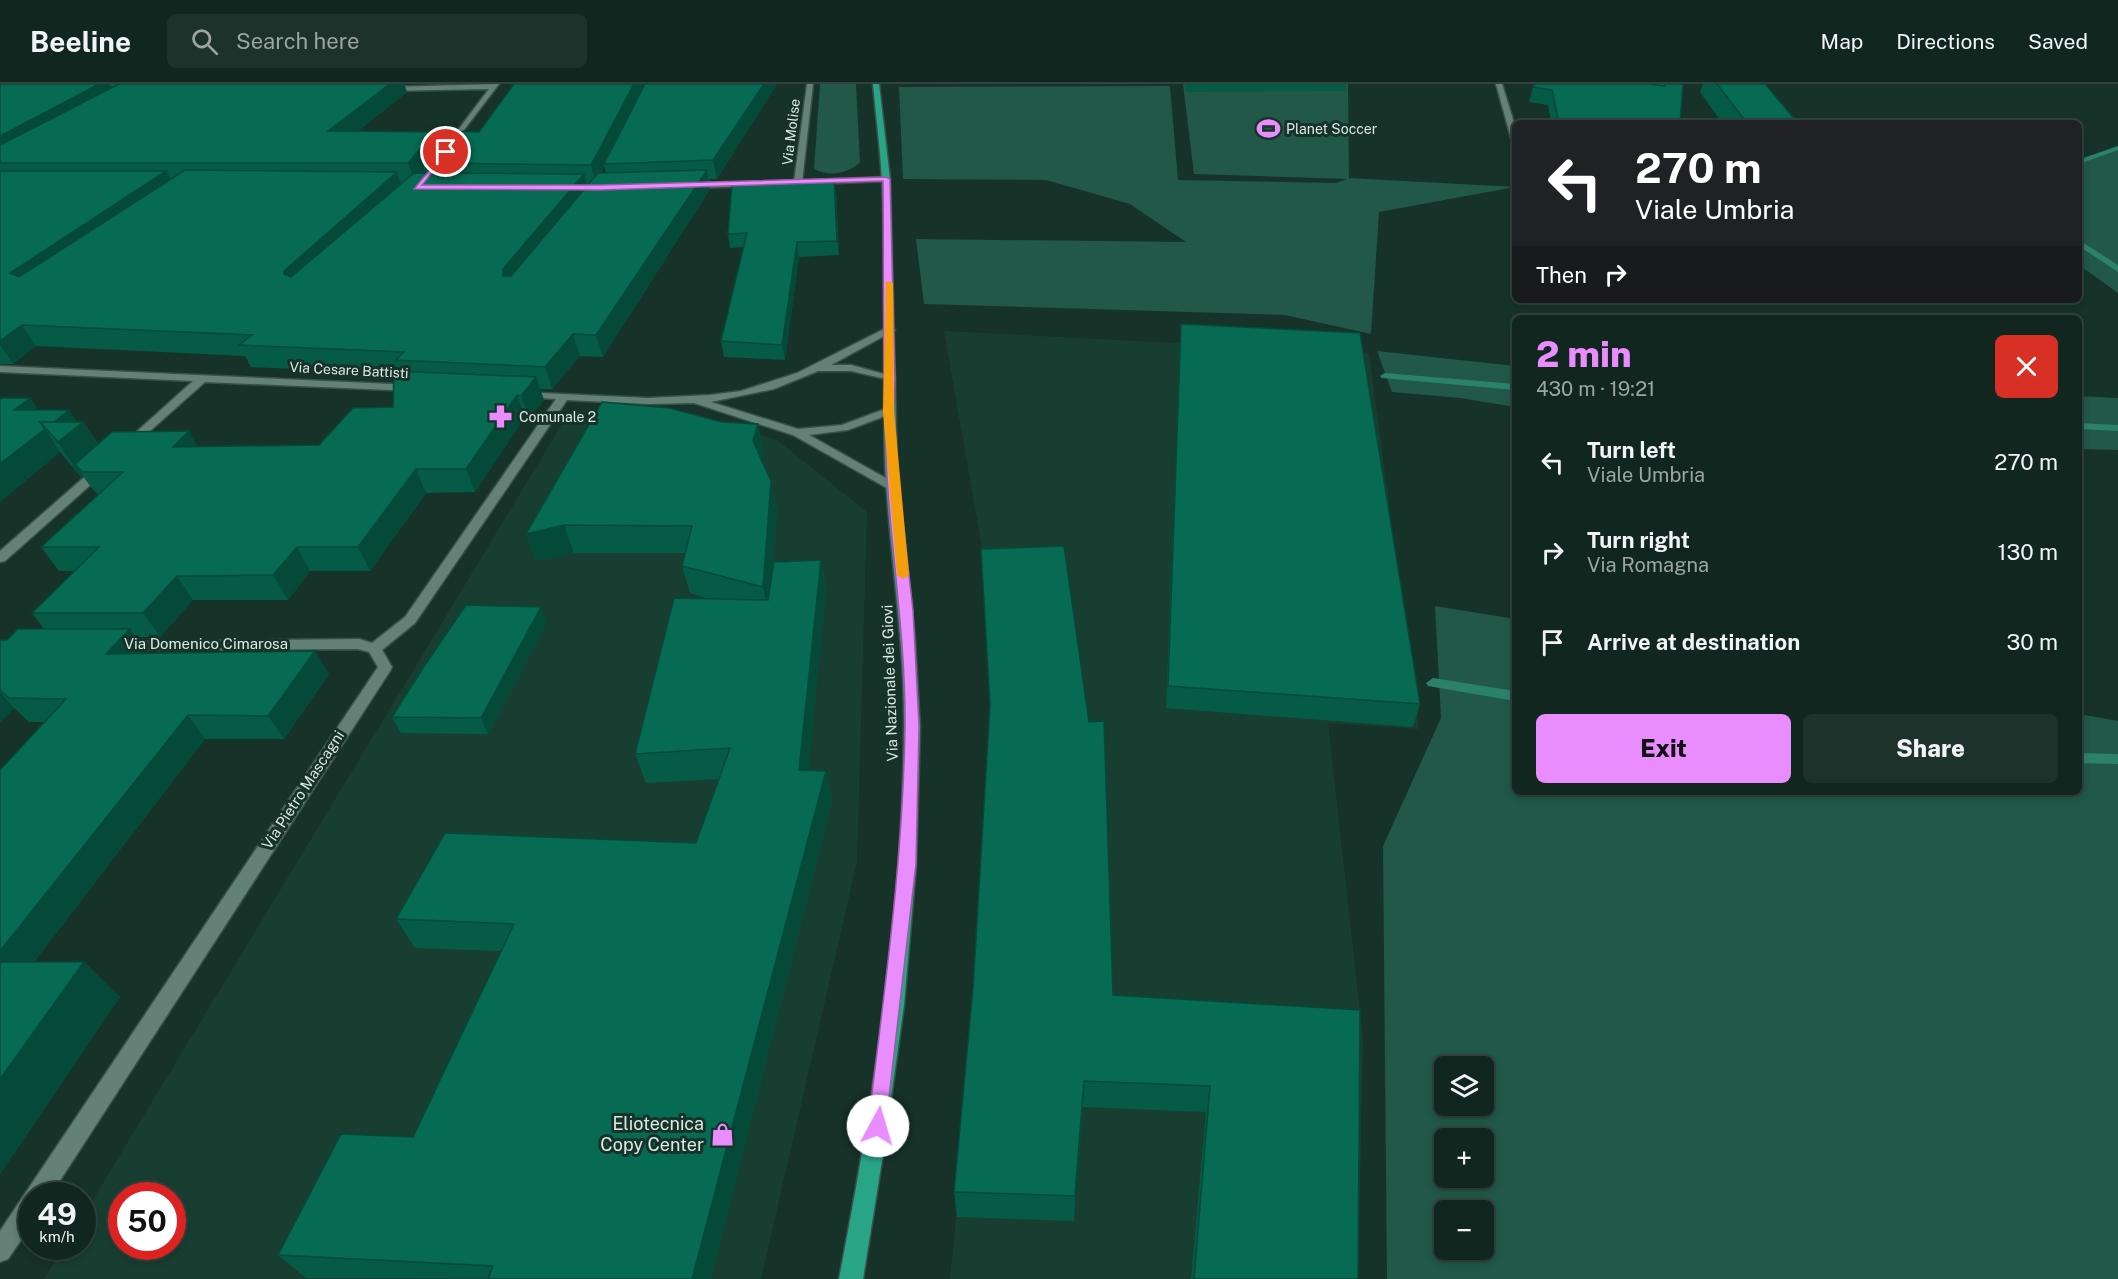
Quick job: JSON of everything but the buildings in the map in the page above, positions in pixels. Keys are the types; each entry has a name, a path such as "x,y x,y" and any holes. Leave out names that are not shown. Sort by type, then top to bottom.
{"main road":[{"name":"Via Nazionale dei Giovi","path":"851,1279 875,1149 908,864 912,726 907,610 894,488 889,411 891,379 886,179 876,84"}],"street":[{"name":"Via Molise","path":"798,182 810,84"},
{"path":"1499,84 1512,128"},
{"path":"378,89 495,86"},
{"path":"446,152 495,86"},
{"path":"787,183 886,179"},
{"path":"682,186 764,184"},
{"path":"506,393 697,401 769,388 890,330"},
{"path":"812,369 851,368 891,379"},
{"name":"Via Cesare Battisti","path":"0,369 424,389"},
{"path":"0,558 204,377"},
{"path":"374,649 410,620 564,396"},
{"path":"697,401 797,433 894,488"},
{"path":"797,433 844,428 889,411"},
{"name":"Via Domenico Cimarosa","path":"108,645 359,644 374,649"},
{"name":"Via Pietro Mascagni","path":"45,1182 384,667 374,649"},
{"path":"0,1251 18,1224"}],"shaded area":[{"path":"820,84 856,84 860,162 844,172 826,173 814,169"},
{"path":"1183,84 1348,84 1349,178 1512,188 1379,212 1371,334 1285,315 924,304 916,239 1186,242 1130,204 1046,180 903,179 899,87 1170,86 1178,180 1336,183 1347,179 1194,174"},
{"path":"2118,146 2118,293 2082,267 2082,158"},
{"path":"944,331 1369,353 1419,729 1328,723 1363,1040 1358,1279 950,1279 976,1015 990,708 985,565"},
{"path":"1377,351 1512,366 1512,407 1460,398 1392,392"},
{"path":"2082,396 2118,398 2118,450 2082,449"},
{"path":"570,411 692,413 777,440 867,512 857,862 761,1279 44,1279 56,1260 96,1260 96,1195"},
{"path":"1435,606 1512,619 1512,795 2082,795 2082,715 2118,721 2118,1279 1387,1279 1383,846 1441,718"}],"waterway":[{"path":"2082,161 2118,148"},
{"path":"2082,244 2118,269"},
{"path":"1385,376 1512,387"},
{"path":"2082,426 2118,428"},
{"path":"1433,683 1512,696"},
{"path":"2082,758 2118,759"}],"slow traffic":[{"path":"889,283 891,379 889,411 903,575"}],"place":[{"name":"Planet Soccer","path":"1268,129"},
{"name":"Comunale 2","path":"501,417"},
{"name":"Eliotecnica Copy Center","path":"722,1134"}],"route":[{"path":"446,152 417,187 600,188 886,179 891,379 889,411 894,488 907,610 912,726 908,864 878,1126"}]}
